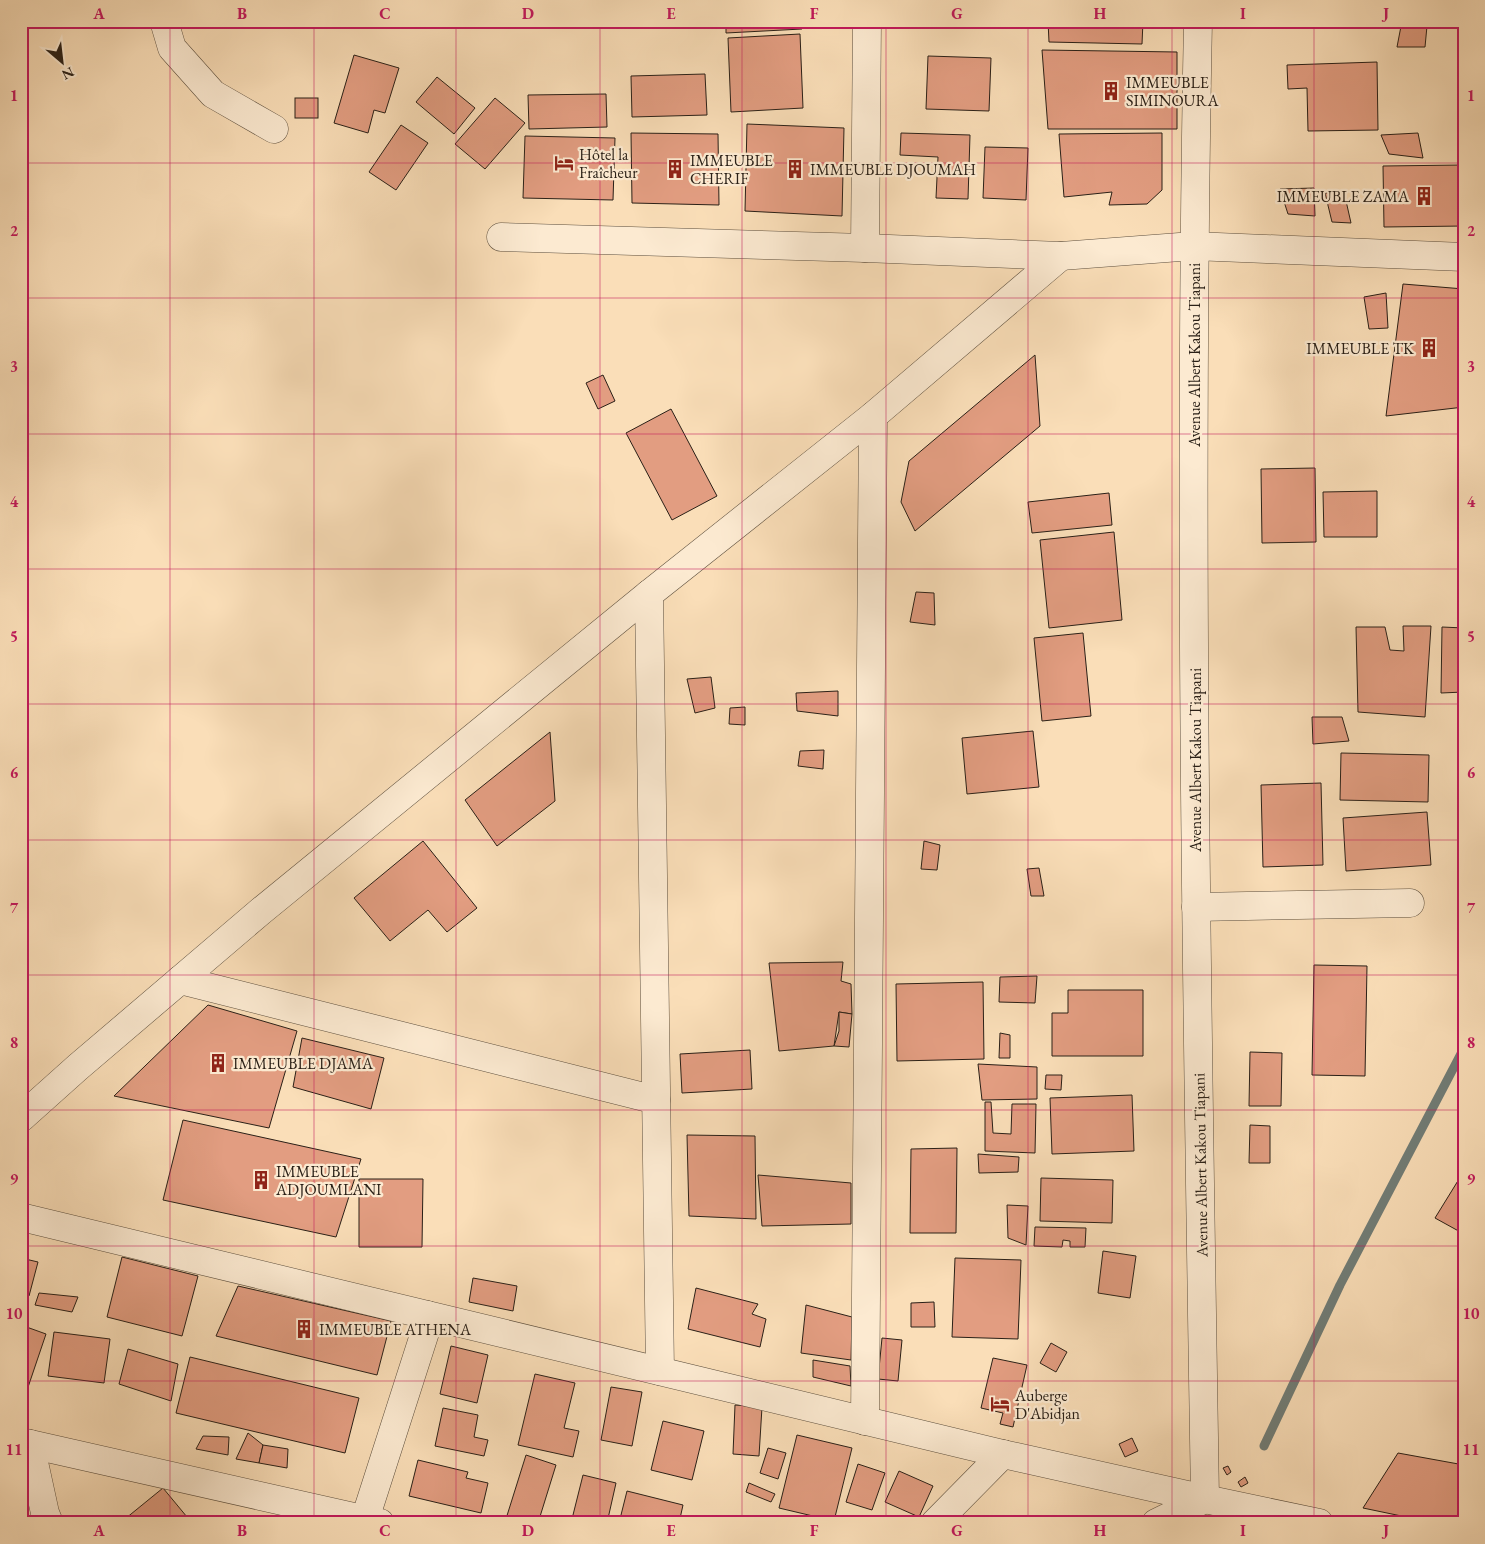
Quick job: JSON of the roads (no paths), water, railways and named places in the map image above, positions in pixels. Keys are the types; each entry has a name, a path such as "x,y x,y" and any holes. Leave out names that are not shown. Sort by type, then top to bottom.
{"street":[{"path":"164,21 172,48 213,94 274,129"},
{"path":"865,248 867,21"},
{"name":"Avenue Albert Kakou Tiapani","path":"1198,21 1193,246 1196,907 1205,1499"},
{"path":"501,237 1061,256 1193,246 1464,257"},
{"path":"21,1118 261,911 649,594 873,416 1061,256"},
{"path":"865,1421 873,416"},
{"path":"649,594 660,1371"},
{"path":"1196,907 1410,903"},
{"path":"180,980 656,1100"},
{"path":"21,1217 1003,1454 1319,1523"},
{"path":"49,1523 26,1443 373,1521 427,1326 427,1315"},
{"path":"936,1523 1003,1454"},
{"path":"1156,1523 1205,1499"}],"waterway":[{"path":"1264,1446 1340,1285 1464,1048"}],"place":[{"name":"IMMEUBLE SIMINOURA","path":"1111,91"},
{"name":"Hôtel la Fraîcheur","path":"564,163"},
{"name":"IMMEUBLE CHERIF","path":"675,169"},
{"name":"IMMEUBLE DJOUMAH","path":"795,169"},
{"name":"IMMEUBLE ZAMA","path":"1424,196"},
{"name":"IMMEUBLE TK","path":"1429,348"},
{"name":"IMMEUBLE DJAMA","path":"218,1063"},
{"name":"IMMEUBLE ADJOUMLANI","path":"261,1180"},
{"name":"IMMEUBLE ATHENA","path":"304,1329"},
{"name":"Auberge D'Abidjan","path":"1000,1404"}]}
